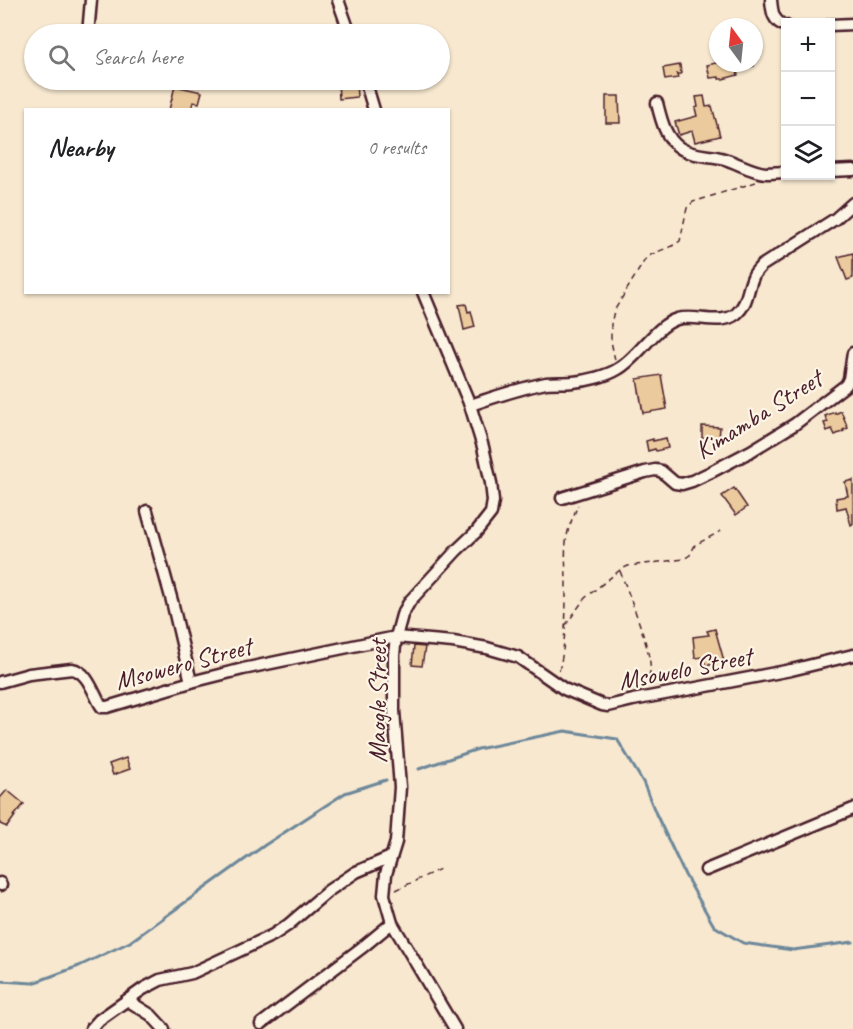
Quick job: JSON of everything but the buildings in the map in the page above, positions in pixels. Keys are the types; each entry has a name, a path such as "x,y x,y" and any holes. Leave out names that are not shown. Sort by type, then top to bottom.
{"street":[{"path":"89,24 91,0"},
{"path":"338,0 346,24"},
{"path":"771,0 774,19 781,25"},
{"path":"835,25 853,24"},
{"path":"367,90 373,108"},
{"path":"657,103 664,129 670,139 680,148 729,160 749,169 766,173 781,172"},
{"path":"835,171 853,170"},
{"path":"470,405 524,388 549,383 588,380 617,370 658,332 675,320 701,318 717,320 733,316 746,301 753,274 761,266 835,219 853,203"},
{"name":"Maogle Street","path":"424,294 470,405 494,501 491,513 476,532 410,601 402,615 394,655 394,711 400,787 396,842 386,874 384,895 392,923 454,1029"},
{"name":"Kimamba Street","path":"562,498 645,472 661,471 669,480 682,484 711,472 795,424 846,385 853,353"},
{"path":"147,511 191,682"},
{"name":"Msowero Street","path":"0,682 29,674 79,670 85,675 100,704 107,707 191,682 396,637"},
{"name":"Msowelo Street","path":"396,637 453,642 518,657 564,689 608,706 791,670 853,655"},
{"path":"706,870 853,809"},
{"path":"91,1029 99,1020 127,1000 160,980 192,974 273,935 356,872 391,857"},
{"path":"261,1024 392,923"},
{"path":"127,1000 151,1015 164,1029"}],"path":[{"path":"617,370 611,341 614,311 646,258 680,242 687,208 693,201 762,181"},
{"path":"556,683 565,627 566,539 578,504"},
{"path":"565,627 585,598 620,570 628,566 684,560 690,555 695,545 721,531"},
{"path":"620,570 650,661 651,671 633,700"},
{"path":"384,895 440,869"}],"waterway":[{"path":"419,769 478,749 565,731 617,739 643,782 685,875 714,926 743,943 793,950 853,942"},
{"path":"0,981 33,983 79,966 130,942 265,845 345,793 386,780"}]}
